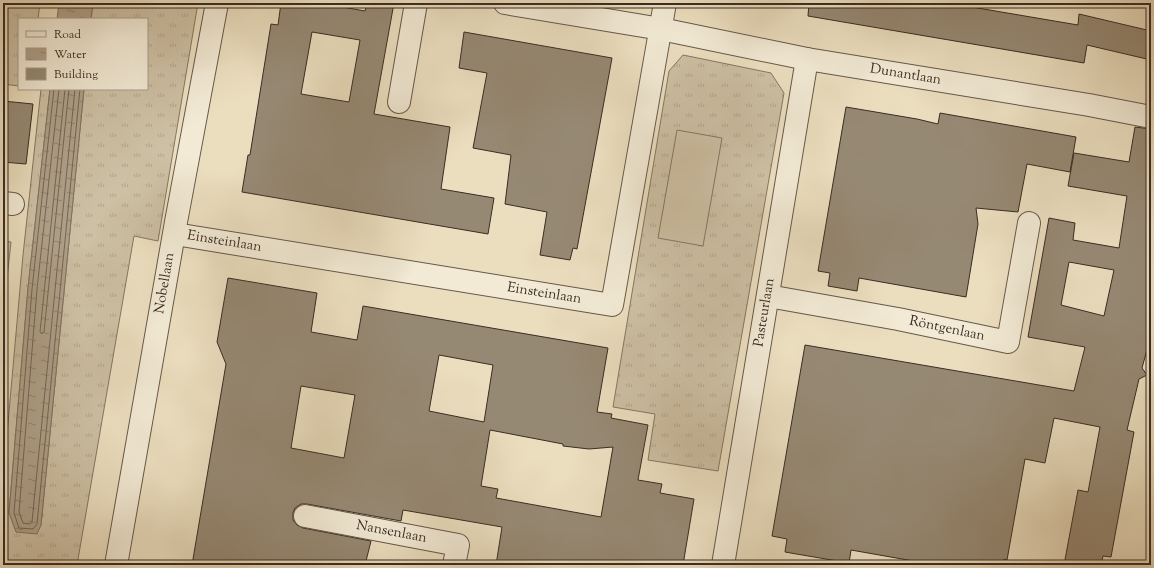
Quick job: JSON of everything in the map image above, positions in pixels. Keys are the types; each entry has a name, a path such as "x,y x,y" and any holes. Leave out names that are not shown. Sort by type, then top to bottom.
{"street":[{"name":"Nobellaan","path":"116,565 217,3"},
{"path":"399,102 416,3"},
{"name":"Dunantlaan","path":"505,3 661,29 807,60 1088,106 1151,118"},
{"name":"Einsteinlaan","path":"175,234 612,305 665,3"},
{"name":"Pasteurlaan","path":"724,565 807,60"},
{"name":"Röntgenlaan","path":"768,296 1008,342 1029,223"},
{"name":"Nansenlaan","path":"305,516 458,545 454,565"}],"green space":[{"path":"3,3 40,3 38,18 18,18 18,86 3,84"},
{"path":"93,3 198,3 158,241 134,236 77,565 3,565 3,479 23,255 41,90 50,90 28,288 9,513 41,525 84,90 148,90 148,18 91,18"},
{"path":"683,55 771,73 784,93 718,471 648,460 655,414 613,407 669,71"},
{"path":"677,130 722,138 703,246 658,238"},
{"path":"3,241 11,242 3,315"}],"water":[{"path":"59,3 93,3 91,18 57,18"},
{"path":"50,90 84,90 41,525 37,534 16,532 9,513 28,288"}],"building":[{"path":"281,3 320,3 365,11 367,3 394,3 374,114 450,127 441,189 494,198 488,234 242,192 248,155 250,155 271,24 278,25","holes":["312,32 360,40 349,102 301,94"]},
{"path":"809,3 948,3 1078,25 1079,14 1151,31 1151,60 1087,45 1084,63 808,16"},
{"path":"464,32 612,58 577,249 573,248 570,260 540,255 547,212 505,204 511,155 473,148 487,73 459,68"},
{"path":"3,101 33,104 26,164 3,162"},
{"path":"846,107 938,124 940,113 1076,137 1070,172 1027,164 1018,212 976,208 978,224 966,297 859,278 857,291 828,286 830,273 818,271"},
{"path":"1135,127 1151,129 1151,335 1142,368 1147,375 1139,379 1127,430 1134,432 1111,557 1103,556 1101,565 1064,565 1078,490 1088,492 1100,427 1054,418 1045,463 1025,459 1007,560 1004,559 1003,565 936,565 851,550 849,563 785,552 787,539 772,536 805,345 1074,391 1085,347 1028,337 1049,218 1075,223 1073,240 1119,248 1127,196 1068,186 1074,153 1129,162","holes":["1069,262 1114,270 1104,316 1061,305"]},
{"path":"228,278 317,293 311,332 357,340 363,306 608,348 597,412 612,414 611,418 648,425 638,480 662,484 660,493 694,499 683,565 496,565 502,527 403,510 401,521 301,504 295,508 293,513 293,520 297,525 303,528 371,541 365,565 192,565 226,364 217,342","holes":["439,355 493,365 484,422 429,411","301,386 355,395 344,458 291,448","490,430 563,444 563,446 589,449 613,447 601,517 496,498 498,489 481,486"]}]}
